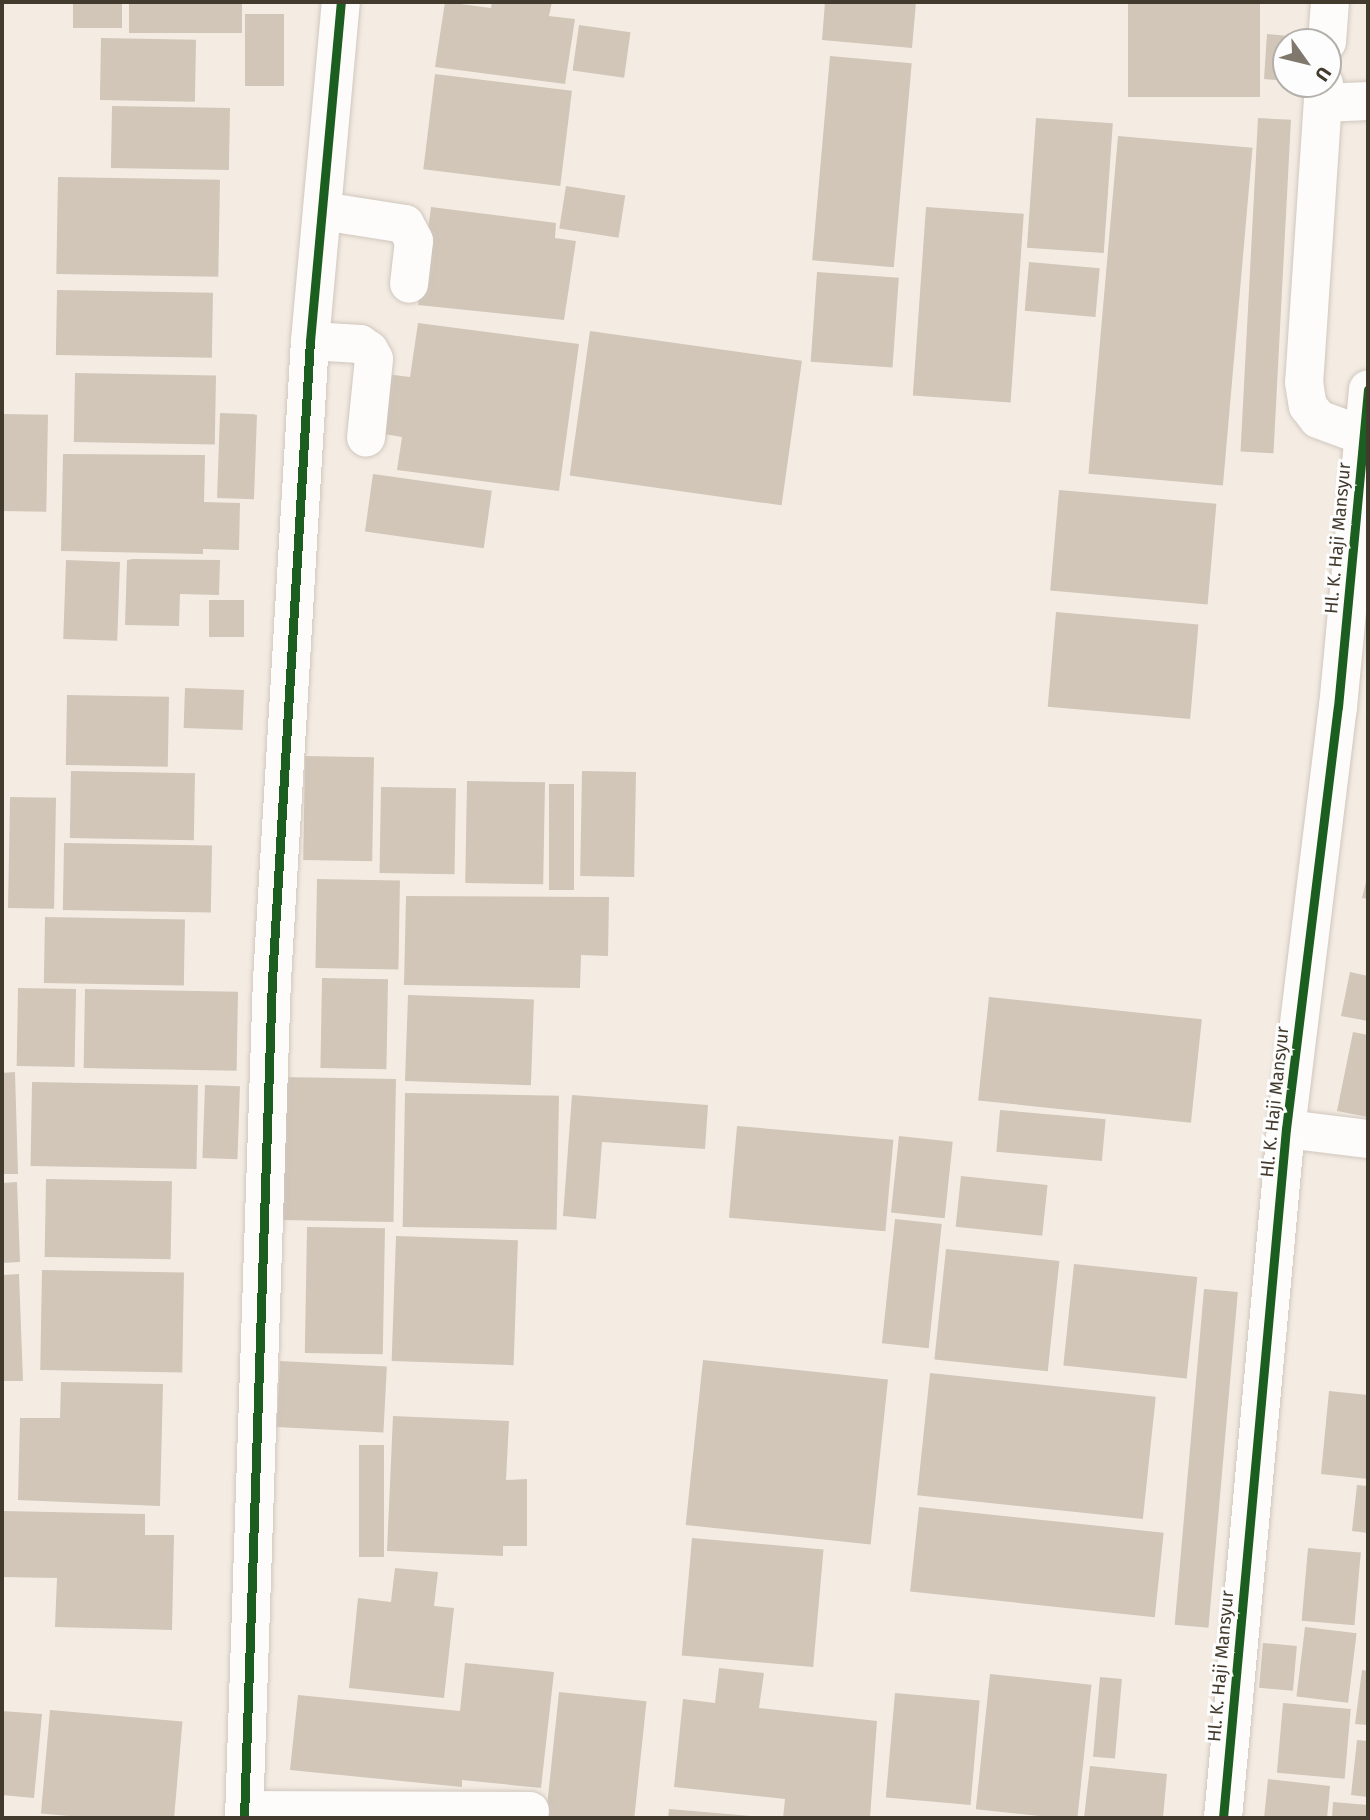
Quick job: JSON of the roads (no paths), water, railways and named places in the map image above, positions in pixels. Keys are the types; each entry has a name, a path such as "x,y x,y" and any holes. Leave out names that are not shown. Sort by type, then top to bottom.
{"street":[{"path":"341,2 310,341 272,980 245,1814 530,1811"},
{"path":"1328,28 1330,2"},
{"path":"1342,97 1368,101"},
{"path":"1324,98 1304,382 1307,406 1318,419 1364,436"},
{"path":"322,211 404,223 414,241 409,284"},
{"path":"310,341 359,344 369,350 374,359 366,438"},
{"name":"Hl. K. Haji Mansyur","path":"1223,1818 1286,1129 1338,708 1368,390"},
{"path":"1286,1129 1368,1139"}]}
